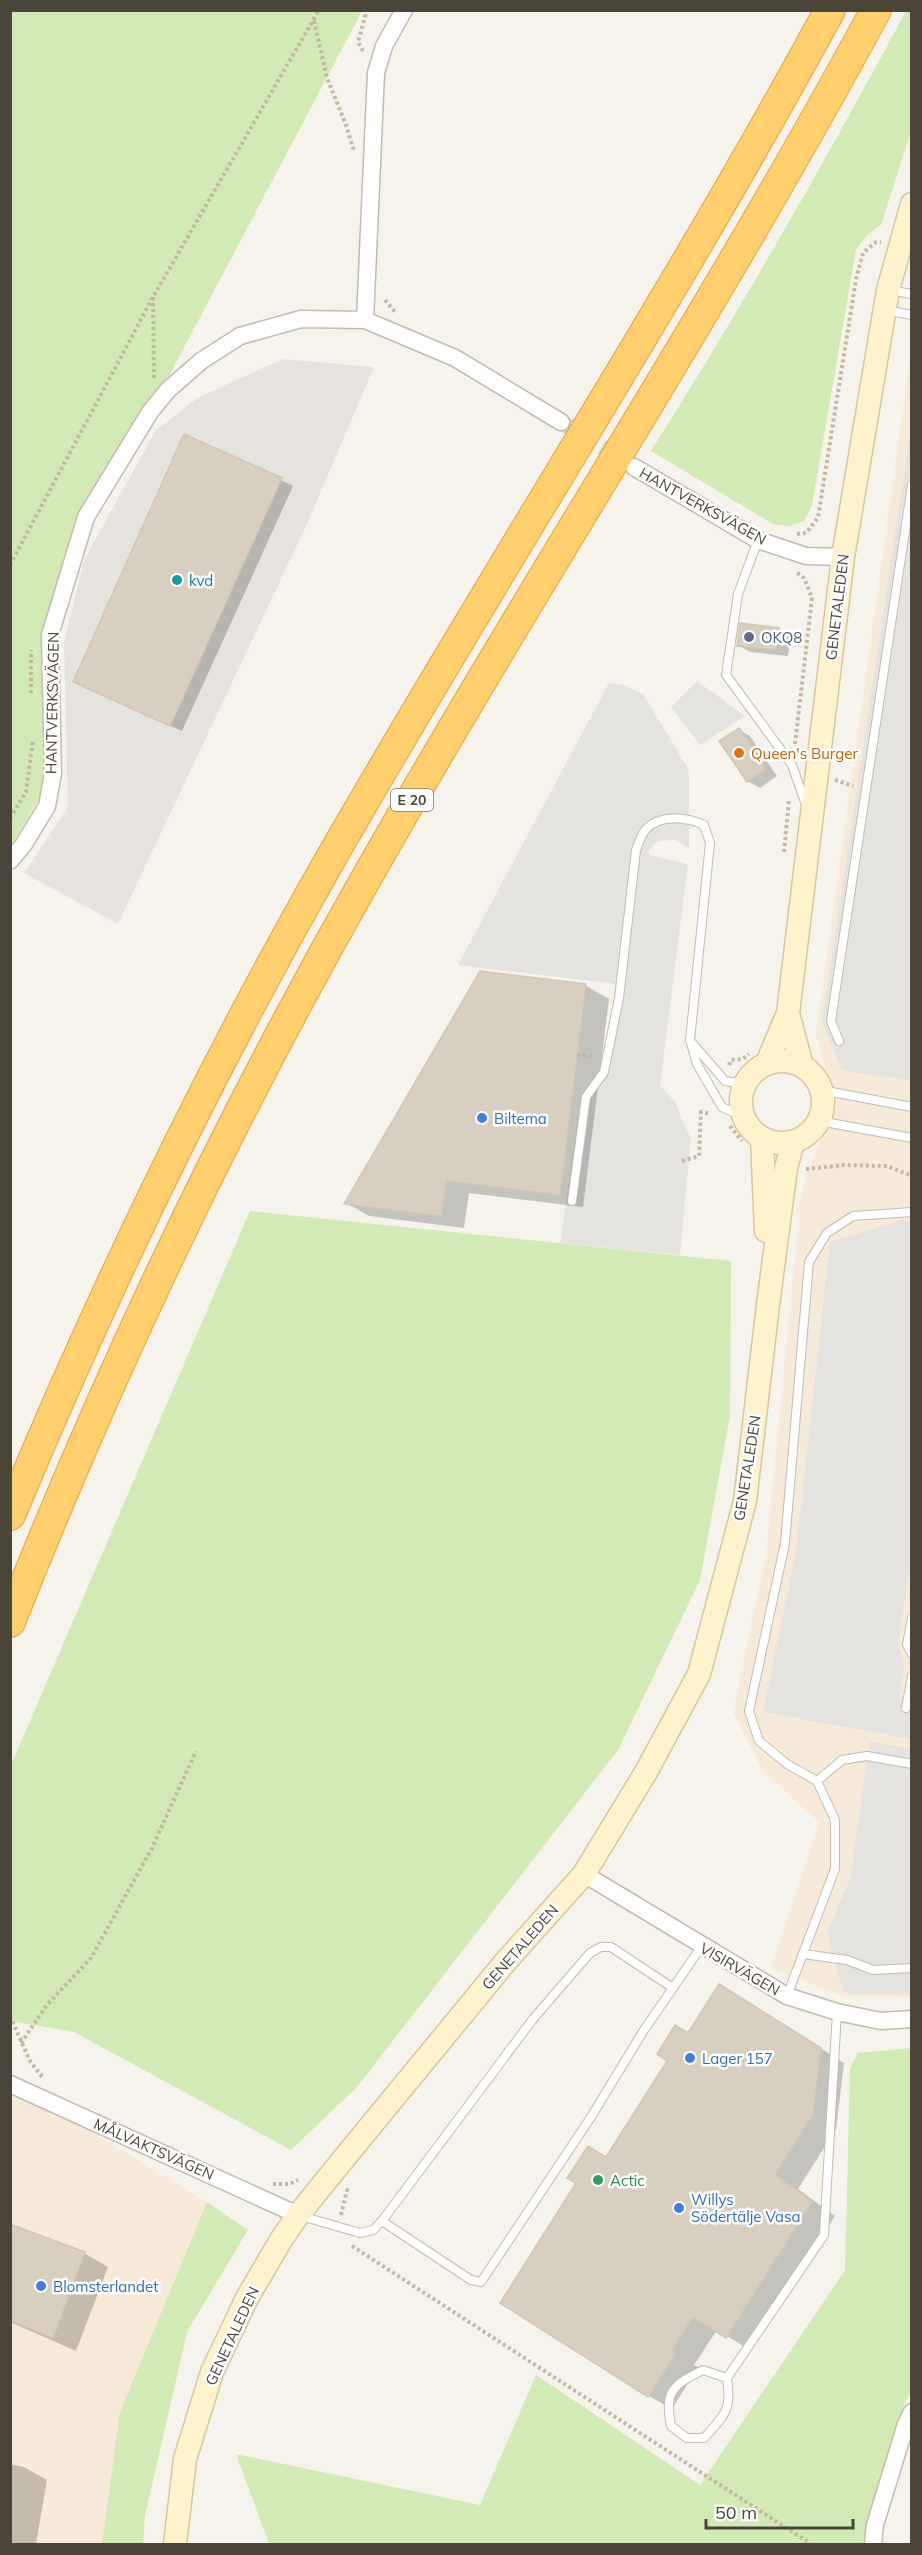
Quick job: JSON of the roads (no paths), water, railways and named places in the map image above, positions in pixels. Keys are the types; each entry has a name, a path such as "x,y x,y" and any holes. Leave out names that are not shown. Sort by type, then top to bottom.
{"highway":[{"name":"E 20","path":"10,1515 46,1429 109,1291 257,991 404,732 723,200 830,10"},
{"name":"E 20","path":"10,1622 148,1301 291,1015 438,753 753,231 876,10"}],"main road":[{"name":"GENETALEDEN","path":"744,1084 755,1070 767,1063 788,1013 843,557 887,300 912,204"},
{"name":"GENETALEDEN","path":"788,1013 802,1066 814,1075 821,1090"},
{"path":"767,1063 785,1061 802,1066"},
{"path":"744,1084 740,1099 742,1116 750,1129 762,1139 778,1144 793,1142 808,1134 819,1121 823,1106 821,1090"},
{"name":"GENETALEDEN","path":"762,1139 768,1305"},
{"name":"GENETALEDEN","path":"175,2544 184,2459 212,2372 247,2298 298,2215 507,1960 584,1874 646,1772 699,1674 745,1501 786,1168 793,1142"}],"street":[{"path":"365,320 376,73 384,46 404,10"},
{"name":"HANTVERKSVÄGEN","path":"10,861 24,844 46,806 53,773 50,635 86,517 150,412 168,390 201,361 240,336 302,319 365,320 454,358 561,422"},
{"name":"HANTVERKSVÄGEN","path":"634,467 758,540 807,556 843,557"},
{"name":"VISIRVÄGEN","path":"584,1874 701,1947 787,1996 837,2012 881,2021 912,2019"},
{"name":"MÅLVAKTSVÄGEN","path":"10,2084 298,2215"},
{"path":"873,2544 875,2525 906,2424 912,2412"}],"lane":[{"path":"887,300 912,294"},
{"path":"887,300 912,315"},
{"path":"839,1041 831,1021 912,485"},
{"path":"758,540 738,594 726,675 792,765 811,819"},
{"path":"572,1201 586,1097 604,1072 619,998 636,850 645,830 658,820 690,819 704,825 710,843 690,1040 697,1064 722,1107 742,1116"},
{"path":"690,1040 725,1081 744,1084"},
{"path":"821,1090 912,1107"},
{"path":"819,1121 912,1138"},
{"path":"787,1996 835,1869 835,1820 817,1781 787,1764 759,1741 749,1711 785,1543 809,1262 828,1233 853,1216 912,1212"},
{"path":"912,1618 907,1645 912,1654"},
{"path":"906,1708 912,1676"},
{"path":"817,1781 842,1760 867,1756 912,1764"},
{"path":"298,2215 360,2233 373,2230 533,2019 590,1953 601,1947 610,1947 673,1988"},
{"path":"382,2221 471,2280 481,2282 701,1947"},
{"path":"803,1954 848,1960 873,1970 912,1968"},
{"path":"727,2378 703,2370 677,2382 667,2405 671,2426 687,2438 704,2438 724,2416 730,2397 727,2378 824,2235 837,2012"}],"tunnel":[{"path":"561,422 623,460"}],"place":[{"name":"kvd","path":"177,580"},
{"name":"OKQ8","path":"749,637"},
{"name":"Queen's Burger","path":"739,753"},
{"name":"Biltema","path":"482,1118"},
{"name":"Lager 157","path":"690,2058"},
{"name":"Actic","path":"598,2180"},
{"name":"Willys Södertälje Vasa","path":"679,2208"},
{"name":"Blomsterlandet","path":"41,2286"}]}
